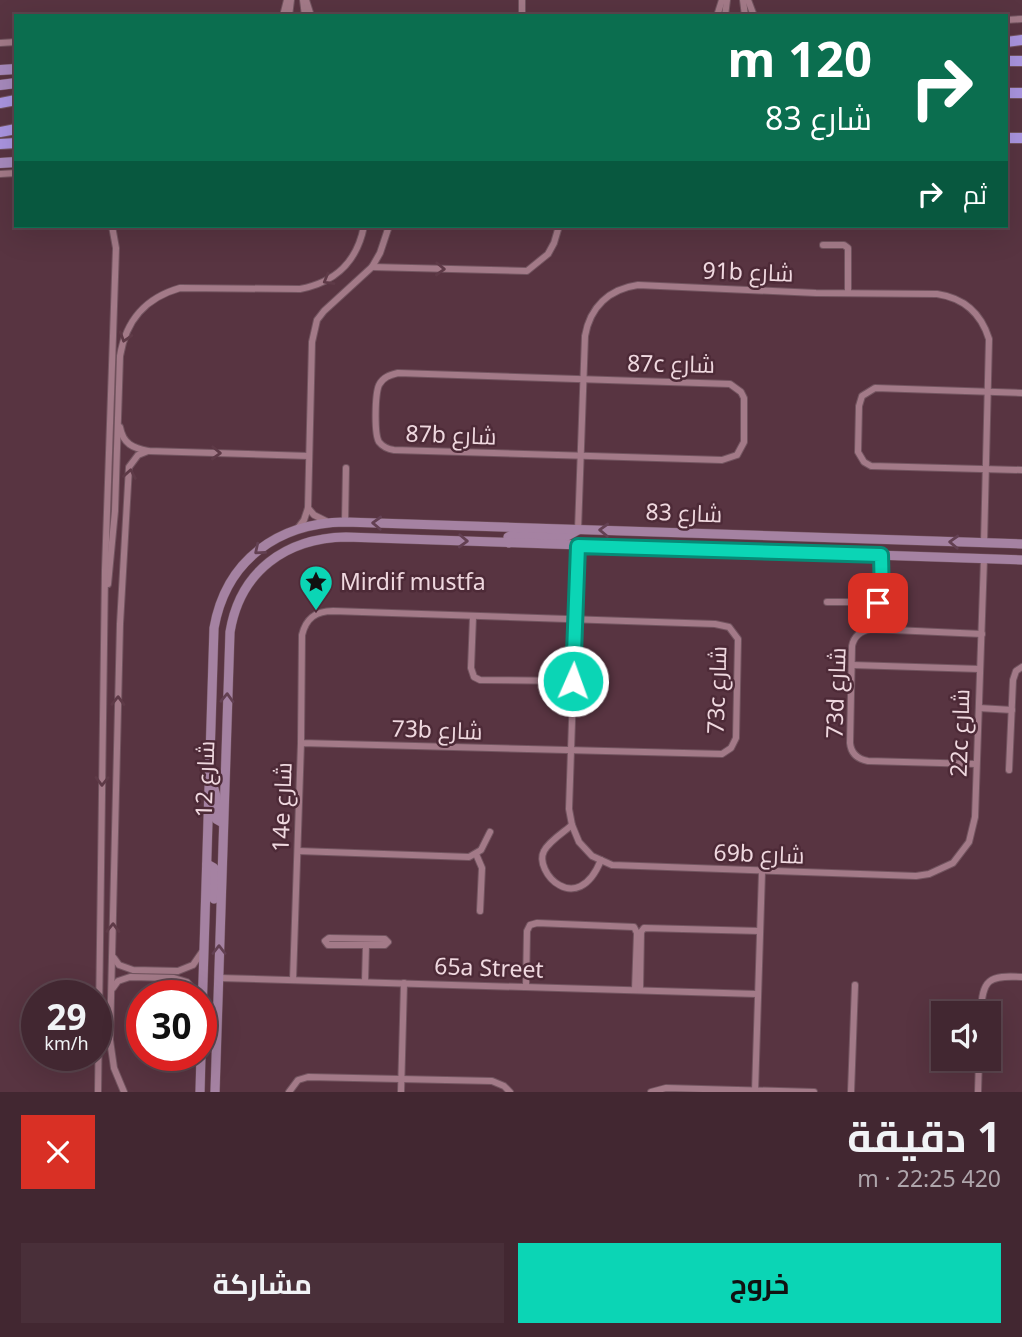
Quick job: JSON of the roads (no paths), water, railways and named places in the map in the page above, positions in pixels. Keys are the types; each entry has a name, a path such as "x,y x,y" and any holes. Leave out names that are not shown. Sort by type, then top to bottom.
{"street":[{"path":"98,1092 106,595 116,248 112,228"},
{"path":"106,595 113,547 122,340 138,311 150,300 180,288 300,289 316,286 331,279 349,263 361,242 364,228"},
{"path":"298,528 308,508 312,342 317,320 372,267 388,228"},
{"path":"372,267 527,271 548,254 558,228"},
{"path":"823,245 844,245 848,248 848,293"},
{"name":"91b شارع","path":"583,380 584,336 595,308 610,294 628,286 638,285 937,294 957,299 975,312 989,339 989,392"},
{"name":"87b شارع","path":"581,456 388,449 377,436 377,394 385,377 398,373 583,380"},
{"path":"509,543 509,537 512,535 567,536 578,530 583,380"},
{"name":"87c شارع","path":"581,456 727,460 737,456 743,447 745,424 744,398 736,387 730,384 583,380"},
{"path":"1022,393 875,388 862,396 859,406 858,452 867,464 1022,470"},
{"path":"984,543 989,392"},
{"path":"118,418 121,432 129,445 148,451 309,456"},
{"path":"111,980 120,624 128,474 138,455 148,451"},
{"path":"345,522 346,468"},
{"path":"308,508 314,515 328,522"},
{"name":"شارع 12","path":"202,980 214,637 218,610 231,582 250,558 273,539 298,528 328,522 345,522"},
{"name":"شارع 83","path":"345,522 1022,544"},
{"name":"شارع 83","path":"346,537 1022,560"},
{"name":"شارع 12","path":"215,1092 230,632 240,599 260,570 278,555 311,541 346,537"},
{"path":"572,825 544,850 542,862 561,887 572,890 589,881 601,860 592,856 579,842 569,809 578,546"},
{"path":"827,602 879,602 882,597 881,555"},
{"name":"22c شارع","path":"916,876 929,874 953,863 969,842 975,817 984,559"},
{"name":"14e شارع","path":"293,980 302,635 307,621 326,611 473,617"},
{"path":"573,681 480,680 474,677 471,668 473,617 575,619"},
{"name":"73c شارع","path":"571,751 716,755 727,751 736,738 739,646 734,632 722,625 575,619"},
{"name":"73d شارع","path":"976,764 868,761 857,757 850,743 853,641 865,630 982,634"},
{"path":"852,665 981,669"},
{"path":"1009,770 1013,675 1022,667"},
{"path":"979,708 1012,710"},
{"name":"73b شارع","path":"301,743 571,751"},
{"path":"209,777 215,791 216,819 223,823"},
{"path":"298,850 466,857 476,854 490,832"},
{"path":"476,854 482,868 480,911"},
{"name":"69b شارع","path":"601,860 618,866 916,876"},
{"path":"207,864 214,868 214,906 219,925"},
{"path":"755,1091 762,872"},
{"path":"526,986 527,929 533,924 551,924 634,927 637,933 637,990"},
{"path":"637,990 641,934 645,928 760,931"},
{"path":"385,939 388,942 385,945 366,945 328,945 325,941 385,939"},
{"path":"112,956 125,968 178,971 198,961 204,943"},
{"path":"365,982 366,945"},
{"path":"982,1001 984,988 992,979 1022,976"},
{"path":"112,989 123,978 180,980"},
{"name":"65a Street","path":"219,978 757,994"},
{"path":"401,1092 404,983"},
{"path":"851,1092 855,985"},
{"path":"112,1058 124,1092"},
{"path":"200,1092 201,1071"},
{"path":"978,1092 979,1071"},
{"path":"289,1092 298,1080 309,1077 492,1082 504,1086 510,1092"},
{"path":"651,1092 666,1088 814,1092"}],"place":[{"name":"Mirdif mustfa","path":"316,612"}]}
